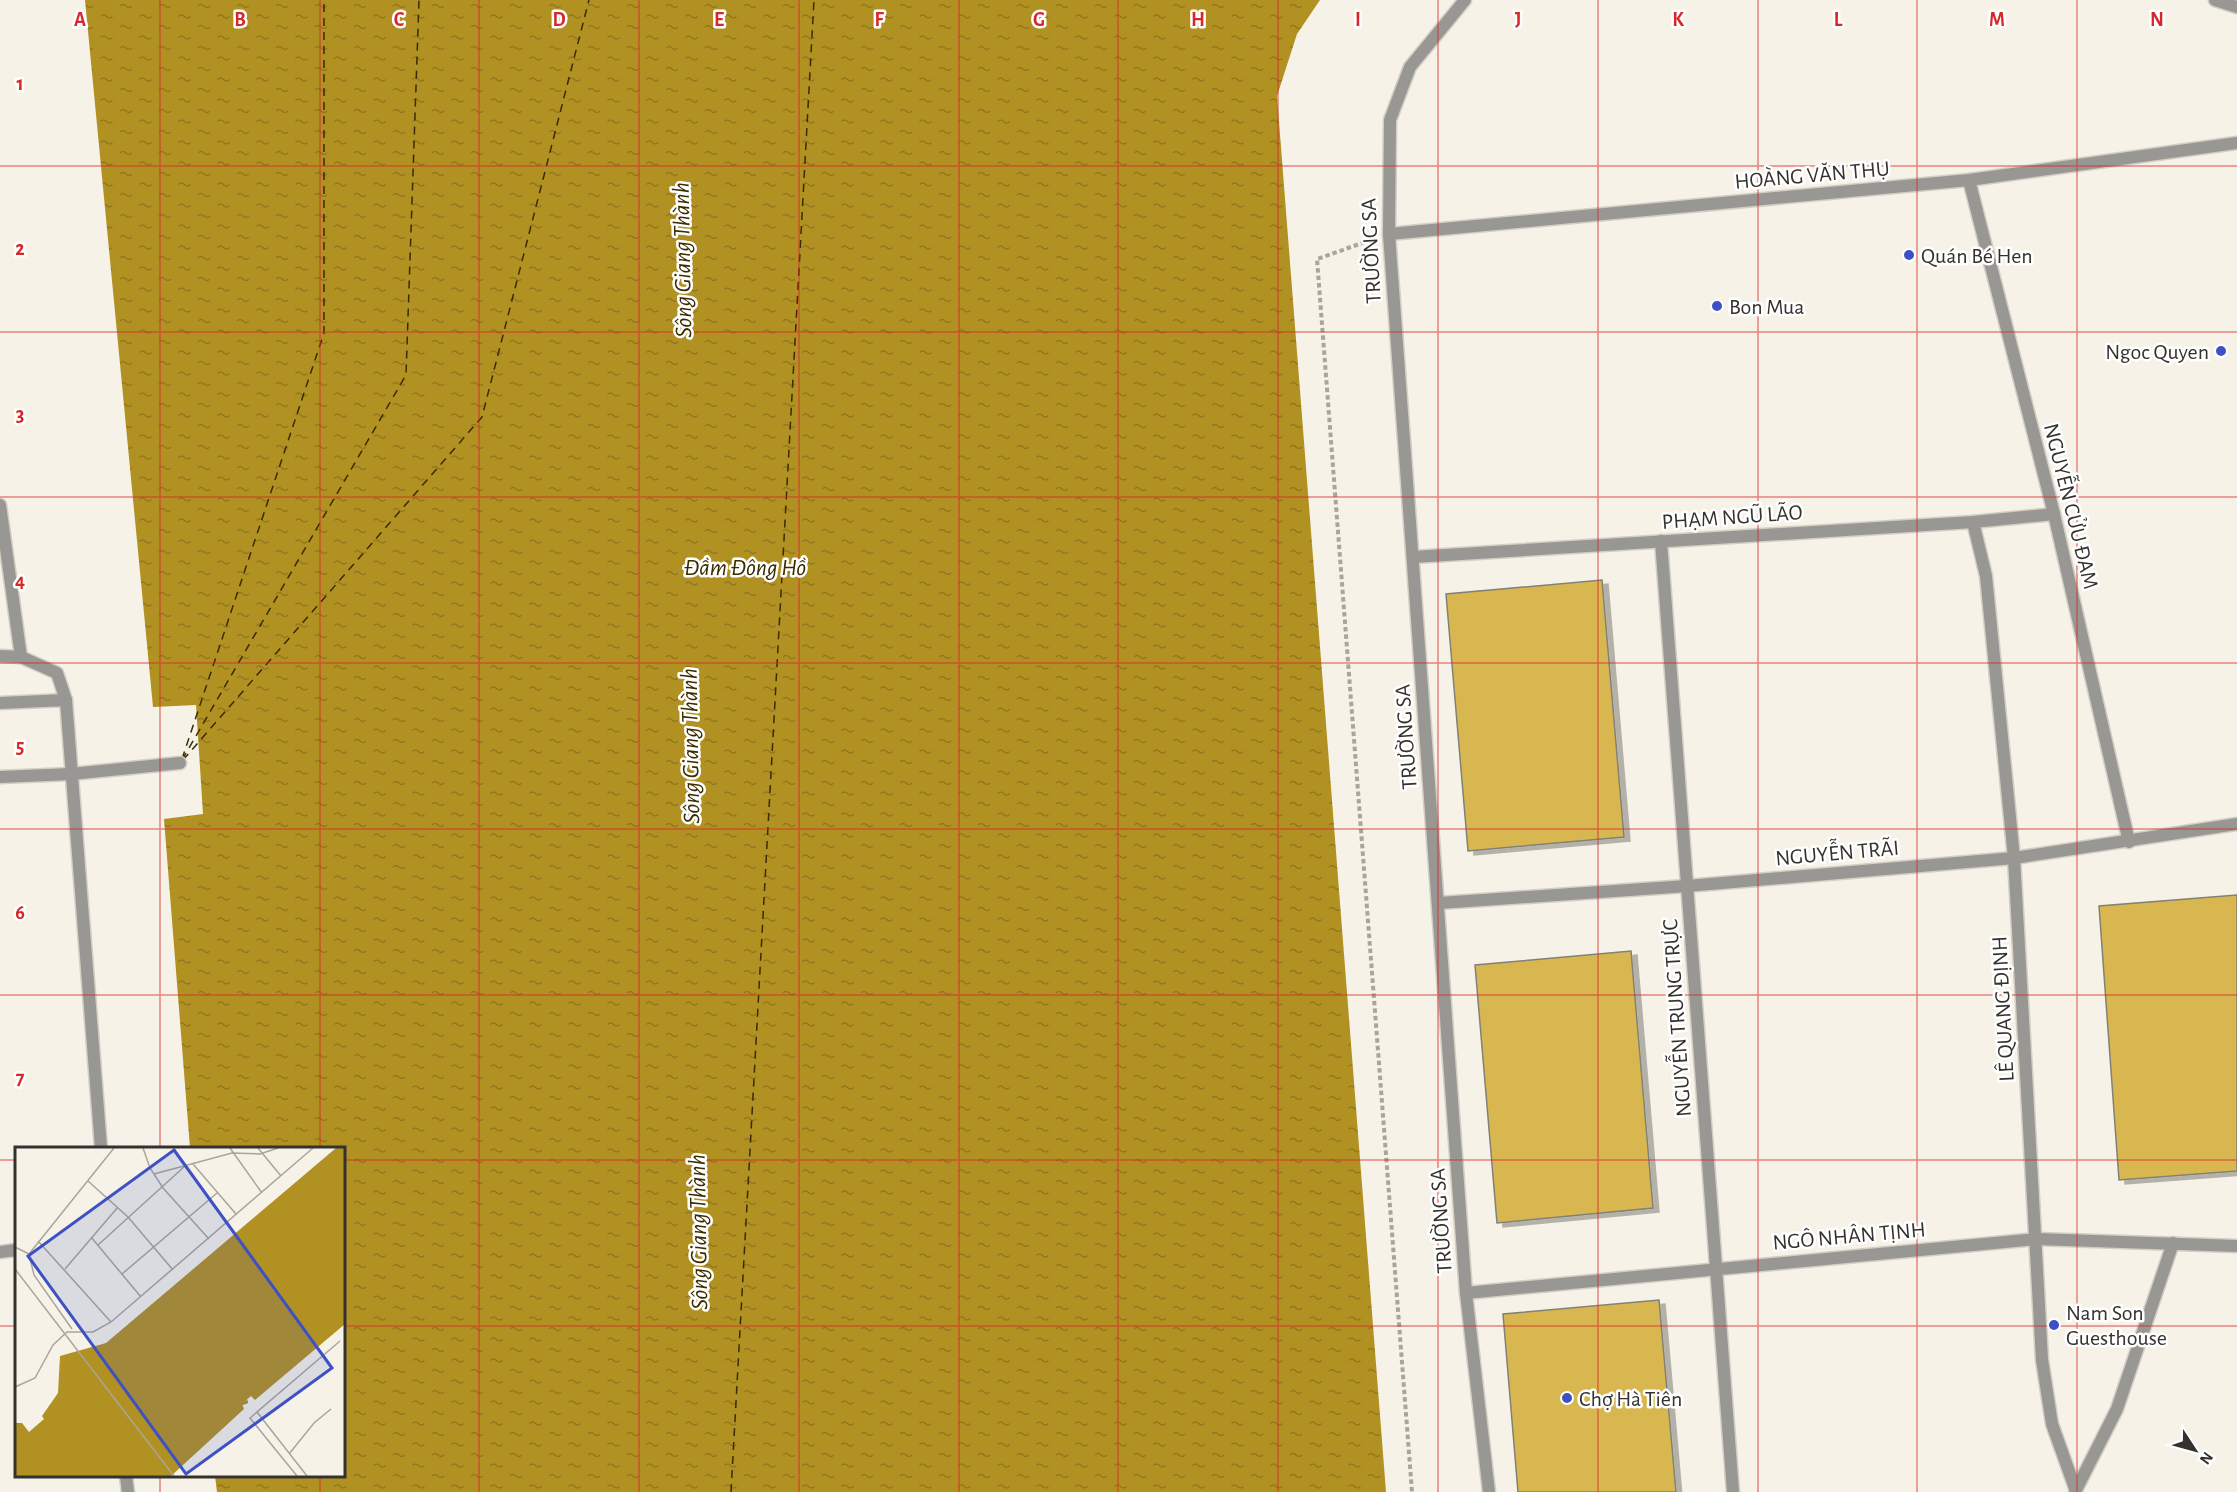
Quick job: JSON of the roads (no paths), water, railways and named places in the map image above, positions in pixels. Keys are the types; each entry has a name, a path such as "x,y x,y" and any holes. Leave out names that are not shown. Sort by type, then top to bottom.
{"street":[{"name":"TRƯỜNG SA","path":"1465,0 1410,67 1390,120 1389,234 1466,1293 1489,1492"},
{"path":"2215,0 2237,7"},
{"name":"HOÀNG VĂN THỤ","path":"1389,234 1969,180 2237,143"},
{"name":"NGUYỄN CỬU ĐAM","path":"1969,180 2054,514 2128,842"},
{"path":"0,505 21,657"},
{"name":"PHẠM NGŨ LÃO","path":"1413,557 1973,522 2054,514"},
{"name":"LÊ QUANG ĐỊNH","path":"1973,522 1986,576 2014,858 2042,1360 2052,1424 2076,1491"},
{"name":"NGUYỄN TRUNG TRỰC","path":"1661,541 1733,1492"},
{"path":"0,656 21,657 57,672 66,700 100,1147"},
{"path":"0,703 66,700"},
{"path":"0,777 71,774 180,763"},
{"name":"NGUYỄN TRÃI","path":"1439,903 1687,886 2014,858 2237,824"},
{"name":"NGÔ NHÂN TỊNH","path":"1466,1293 2037,1239 2237,1246"},
{"path":"2076,1491 2116,1409 2173,1243"},
{"path":"0,1252 15,1250"},
{"path":"126,1477 128,1492"}],"water":[{"name":"Đầm Đông Hồ","path":"85,0 1320,0 1297,34 1277,96 1386,1492 217,1492 215,1477 345,1477 345,1147 190,1147 164,819 203,814 196,705 153,707"}],"place":[{"name":"Quán Bé Hen","path":"1909,255"},
{"name":"Bon Mua","path":"1717,306"},
{"name":"Ngoc Quyen","path":"2221,351"},
{"name":"Nam Son Guesthouse","path":"2054,1325"},
{"name":"Chợ Hà Tiên","path":"1567,1398"}],"water label":[{"name":"Sông Giang Thành","path":"682,260"},
{"name":"Sông Giang Thành","path":"690,746"},
{"name":"Sông Giang Thành","path":"698,1232"}]}
